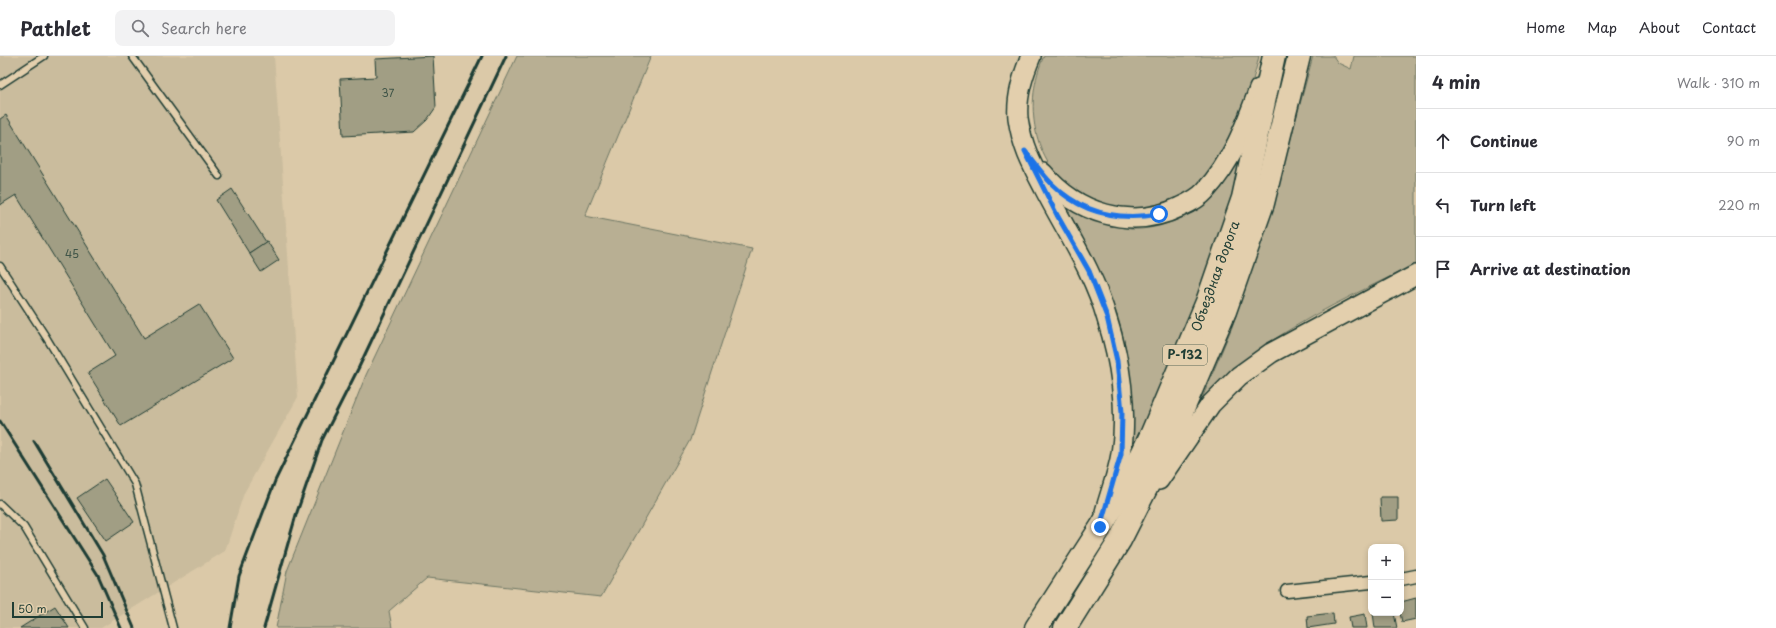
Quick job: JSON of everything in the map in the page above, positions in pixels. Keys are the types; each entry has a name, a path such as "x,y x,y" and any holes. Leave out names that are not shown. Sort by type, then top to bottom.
{"highway":[{"name":"Объездная дорога","path":"1036,628 1133,473 1152,434 1208,302 1243,198 1273,56"},
{"name":"Объездная дорога","path":"1065,628 1120,540 1166,449 1225,312 1263,203 1299,56"}],"main road":[{"path":"1031,56 1024,74 1018,102 1018,117 1025,151 1057,215 1089,271 1107,317 1117,361 1122,406 1122,449 1100,527"},
{"path":"1025,151 1051,183 1068,198 1079,205 1124,218 1148,216 1167,212 1189,203 1204,192 1223,169 1231,156 1251,111 1273,56"},
{"path":"1120,540 1198,421 1211,404 1239,376 1270,353 1416,275"}],"street":[{"path":"1404,578 1416,576"},
{"path":"1287,591 1368,582"}],"lane":[{"path":"0,85 44,56"},
{"path":"132,56 219,176"},
{"path":"0,266 46,337 135,484 173,628"},
{"path":"0,504 24,527 85,628"}],"shaded area":[{"path":"0,56 274,56 298,397 244,493 225,551 101,628 0,628"},
{"path":"517,56 651,56 585,216 752,249 690,440 601,597 427,578 389,611 392,628 276,628 287,571 366,375"},
{"path":"1044,56 1259,56 1250,89 1236,127 1217,163 1206,177 1188,193 1171,202 1142,210 1124,211 1115,209 1076,193 1061,180 1049,165 1041,148 1033,111 1034,92"},
{"path":"1313,56 1333,56 1338,63 1351,69 1354,56 1416,56 1416,264 1333,305 1273,340 1239,365 1198,408 1232,327 1275,197"},
{"path":"1252,124 1223,230 1185,328 1128,460 1131,390 1121,328 1115,309 1103,282 1062,205 1096,220 1123,228 1142,229 1178,220 1201,207 1218,192 1242,151"}],"building":[{"path":"433,56 436,107 427,120 414,132 343,136 340,79 376,77 375,59"},
{"path":"6,115 144,338 199,304 233,358 121,426 88,373 115,356 16,195 0,205 0,119"},
{"path":"232,189 266,242 249,253 216,200"},
{"path":"267,241 279,260 261,272 249,253"},
{"path":"105,479 134,522 106,541 77,498"},
{"path":"1380,497 1398,497 1398,520 1381,521"},
{"path":"1416,598 1416,619 1402,622 1401,616 1404,616 1404,601"},
{"path":"55,606 69,628 20,628"},
{"path":"1333,613 1334,624 1308,628 1307,616"},
{"path":"1365,614 1367,628 1351,628 1349,617"},
{"path":"1373,616 1395,616 1397,628 1375,628"}],"railway":[{"path":"230,628 239,576 275,481 482,56"},
{"path":"264,628 296,515 322,440 359,367 506,56"},
{"path":"0,421 98,575 121,628"},
{"path":"34,441 103,555 134,628"}],"route":[{"path":"1100,527 1121,454 1122,412 1117,361 1107,317 1089,271 1057,215 1025,151 1051,183 1068,198 1079,205 1124,218 1159,214"}]}
